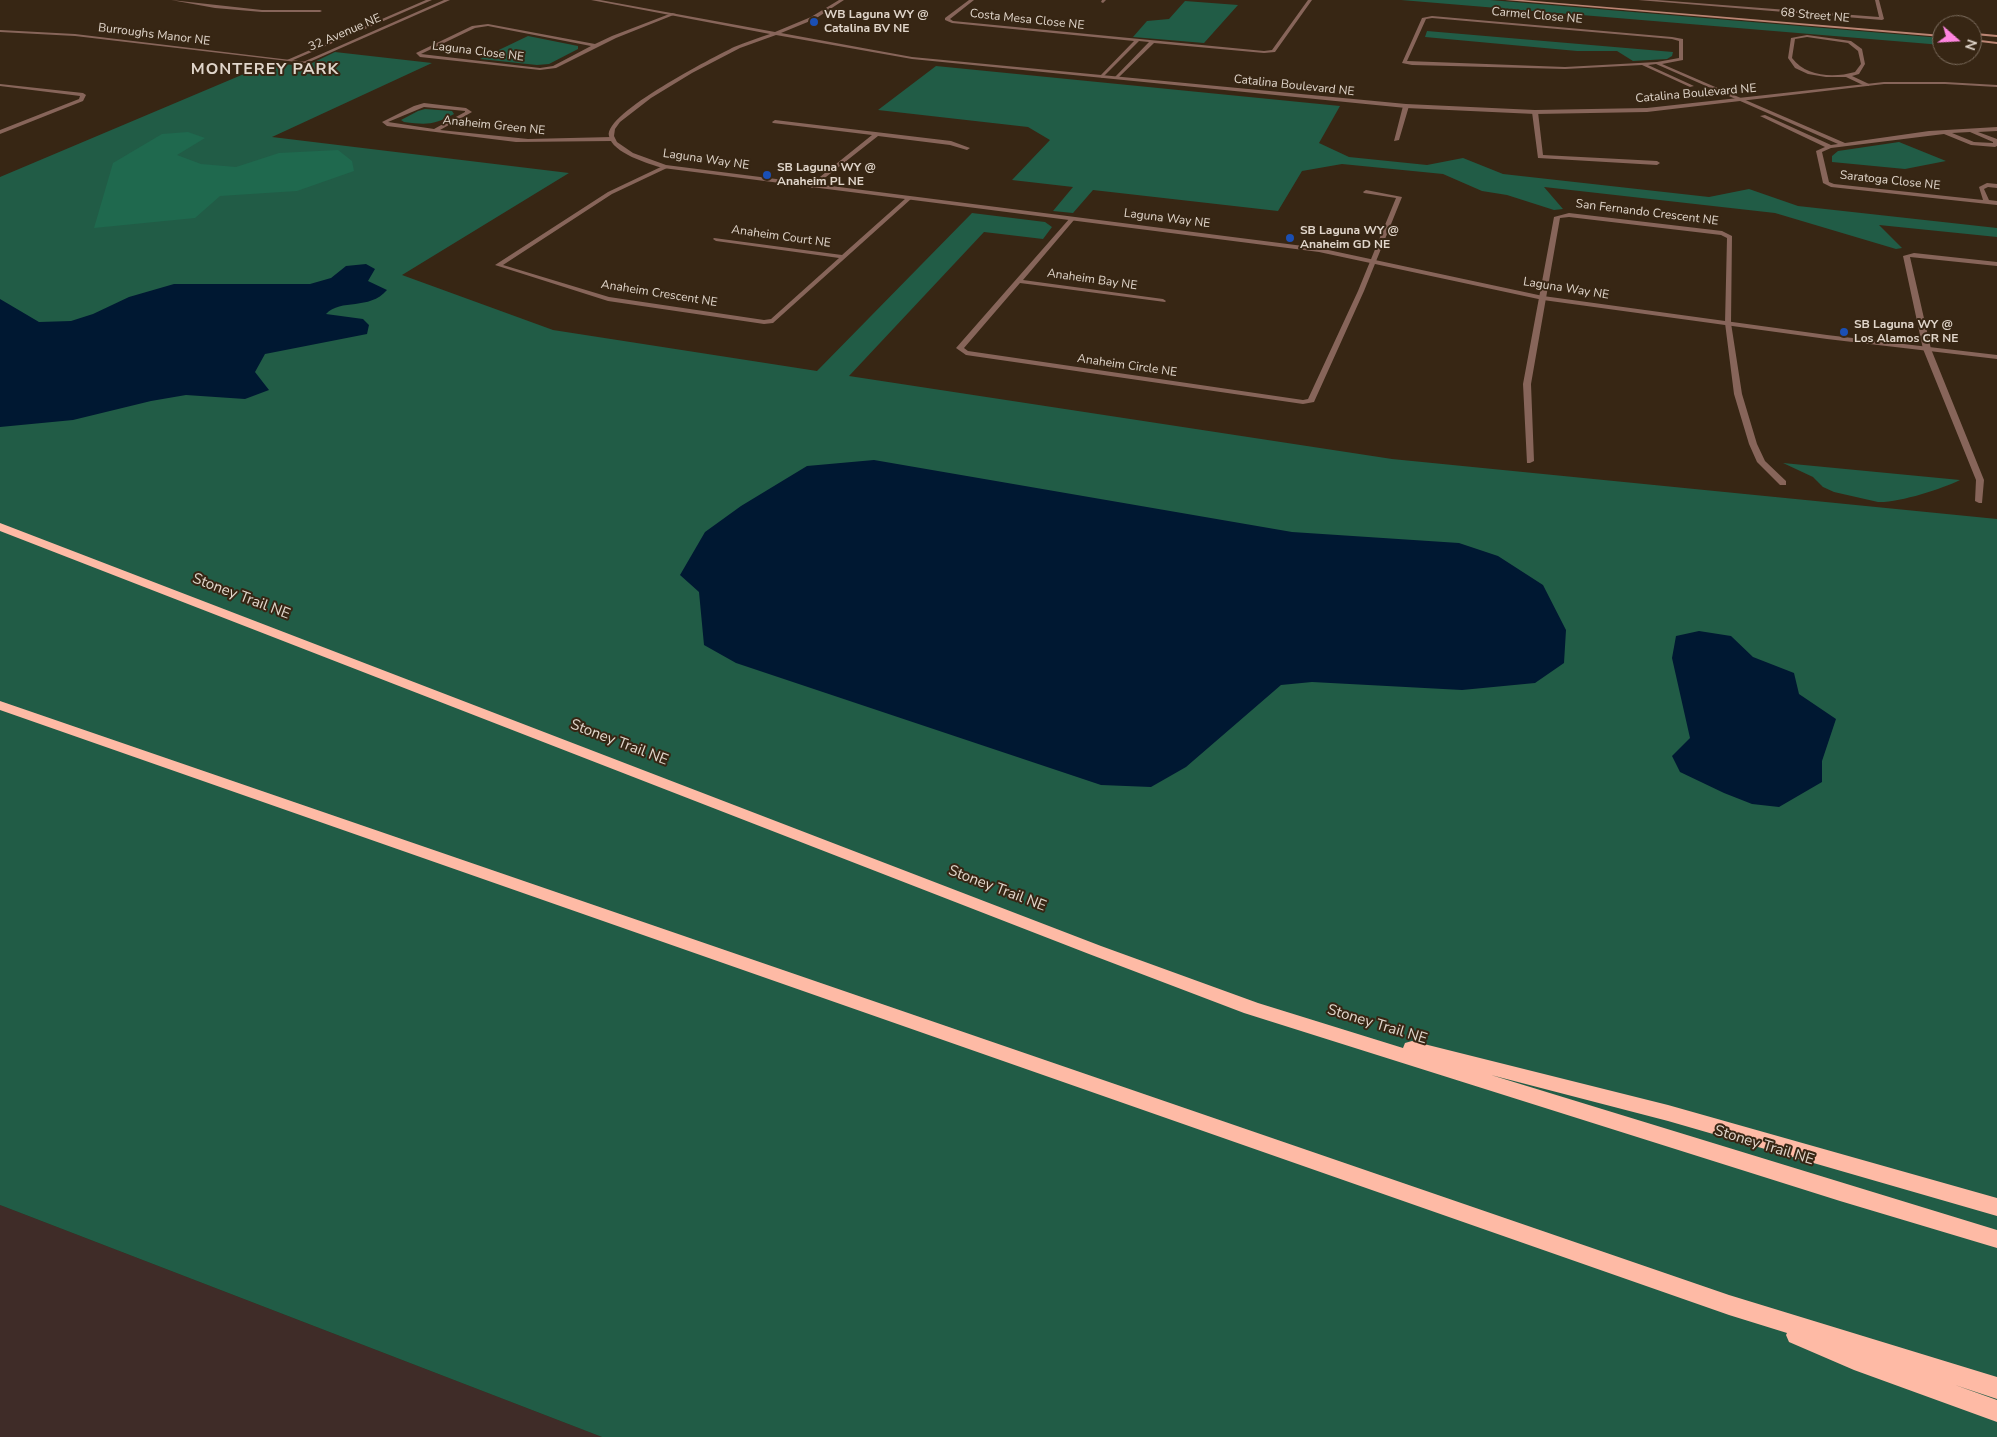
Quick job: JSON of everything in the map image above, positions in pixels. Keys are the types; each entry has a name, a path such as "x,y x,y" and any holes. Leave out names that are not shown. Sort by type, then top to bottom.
{"highway":[{"name":"Stoney Trail NE","path":"0,527 1095,950 1251,1008 1840,1192 1997,1239"},
{"path":"0,705 1729,1305 1997,1388"},
{"path":"1251,1008 1668,1113 1997,1207"},
{"path":"1729,1305 1862,1363 1997,1411"}],"main road":[{"name":"68 Street NE","path":"1508,0 1932,35"},
{"name":"68 Street NE","path":"1560,0 1932,30"},
{"path":"1982,35 1997,36"},
{"path":"1982,40 1997,42"}],"street":[{"path":"173,0 192,1 215,7 262,11 320,11"},
{"name":"32 Avenue NE","path":"289,60 430,0"},
{"name":"32 Avenue NE","path":"305,62 449,0"},
{"name":"Catalina Boulevard NE","path":"593,0 912,58 1406,106 1535,112 1648,110 1867,85 1945,83 1997,86"},
{"path":"612,139 611,130 618,120 630,110 736,48 813,18 842,0"},
{"name":"Costa Mesa Close NE","path":"972,0 947,19 952,22 1264,52 1273,51 1310,0"},
{"path":"1640,0 1882,19 1877,0"},
{"name":"Laguna Close NE","path":"596,46 488,25 474,27 418,53 420,56 540,70 554,67 596,46 674,14"},
{"name":"Carmel Close NE","path":"1432,17 1681,40 1681,59 1643,65 1532,68 1412,64 1404,62 1424,18 1432,17"},
{"name":"Burroughs Manor NE","path":"0,31 76,35 305,62"},
{"path":"1807,36 1849,42 1860,50 1863,64 1857,73 1848,76 1838,77 1816,74 1798,69 1790,58 1793,38 1807,36"},
{"path":"1102,77 1138,40"},
{"path":"1117,78 1152,42"},
{"path":"1529,61 1532,68"},
{"path":"1656,63 1844,144"},
{"name":"Carmel Close NE","path":"1643,65 1697,88"},
{"path":"1848,76 1867,85"},
{"path":"1838,77 1856,86"},
{"path":"0,85 83,96 81,100 0,132"},
{"path":"1714,95 1830,147 1968,129 1997,129"},
{"name":"Anaheim Green NE","path":"435,130 469,112 466,110 424,105 385,122 387,124 435,130 515,140 612,139"},
{"path":"1396,140 1406,106"},
{"path":"1535,112 1540,157 1656,163"},
{"path":"775,122 951,143 967,148"},
{"path":"1944,132 1973,144 1995,145 1996,142 1968,129"},
{"path":"812,186 877,134"},
{"name":"Laguna Way NE","path":"612,139 623,150 638,158 665,167 908,199 1295,246 1543,298 1997,357"},
{"name":"Saratoga Close NE","path":"1830,147 1819,151 1826,183 1833,186 1997,203"},
{"name":"Anaheim Crescent NE","path":"665,167 610,193 498,265 608,299 764,322 773,321 908,199"},
{"path":"1987,202 1982,188 1987,185 1997,186"},
{"path":"1366,192 1399,197 1373,261"},
{"name":"San Fernando Crescent NE","path":"1543,298 1557,217 1569,215 1722,233 1730,237 1728,323"},
{"name":"Anaheim Circle NE","path":"1072,219 960,348 966,353 1302,402 1311,400 1373,261"},
{"name":"Anaheim Court NE","path":"716,240 843,257"},
{"path":"1979,501 1980,480 1927,349 1906,256 1914,255 1997,264"},
{"name":"Anaheim Bay NE","path":"1018,282 1162,301"},
{"path":"1530,461 1527,384 1543,298"},
{"path":"1728,323 1738,394 1753,444 1762,462 1783,483"}],"shaded area":[{"path":"0,1205 602,1437 0,1437"}],"green space":[{"path":"1401,0 1490,0 1932,37 1932,44"},
{"path":"1185,1 1238,5 1204,43 1133,37 1147,21 1169,19"},
{"path":"1427,31 1673,52 1672,56 1667,59 1633,61 1617,51 1577,51 1425,37"},
{"path":"528,36 578,46 578,49 549,64 537,65 480,59"},
{"path":"335,52 432,63 272,137 569,173 402,275 553,330 817,371 972,213 1045,222 1052,227 1043,239 984,232 849,376 1392,459 1997,519 1997,1437 602,1437 0,1205 0,177 270,63 306,66"},
{"path":"936,66 1340,106 1319,143 1349,157 1427,165 1463,158 1503,174 1709,197 1749,189 1798,206 1997,228 1997,237 1879,225 1902,248 1896,249 1775,213 1544,187 1563,209 1554,210 1507,195 1482,191 1443,174 1342,164 1302,171 1278,211 1093,190 1073,213 1053,211 1073,187 1012,180 1050,140 1028,127 878,110"},
{"path":"425,109 452,111 454,114 425,124 401,120"},
{"path":"188,132 205,138 177,155 201,164 236,167 279,153 338,150 352,161 354,171 297,191 220,196 195,218 94,228 113,163 162,134"},
{"path":"1899,142 1946,161 1905,169 1832,162 1832,156 1838,151"},
{"path":"1783,463 1960,480 1920,495 1878,502 1834,492 1823,487 1813,477"}],"water":[{"path":"366,264 375,269 368,281 387,290 372,300 364,303 339,306 326,314 363,319 369,325 367,334 265,354 255,372 269,390 245,399 186,395 151,401 73,420 0,427 0,299 39,322 71,321 93,314 129,297 174,284 310,284 331,278 346,266"},
{"path":"874,460 1292,532 1459,543 1498,556 1543,585 1566,630 1564,663 1535,683 1462,690 1312,682 1281,685 1186,767 1151,787 1101,785 736,663 704,645 699,592 680,575 705,532 741,506 807,466"},
{"path":"1699,631 1731,636 1753,657 1794,673 1799,694 1836,719 1822,761 1822,782 1779,807 1752,804 1680,772 1672,756 1690,738 1672,658 1676,636"}],"place":[{"name":"WB Laguna WY @ Catalina BV NE","path":"814,22"},
{"name":"SB Laguna WY @ Anaheim PL NE","path":"767,175"},
{"name":"SB Laguna WY @ Anaheim GD NE","path":"1290,238"},
{"name":"SB Laguna WY @ Los Alamos CR NE","path":"1844,332"}],"district":[{"name":"MONTEREY PARK","path":"265,70"}]}
